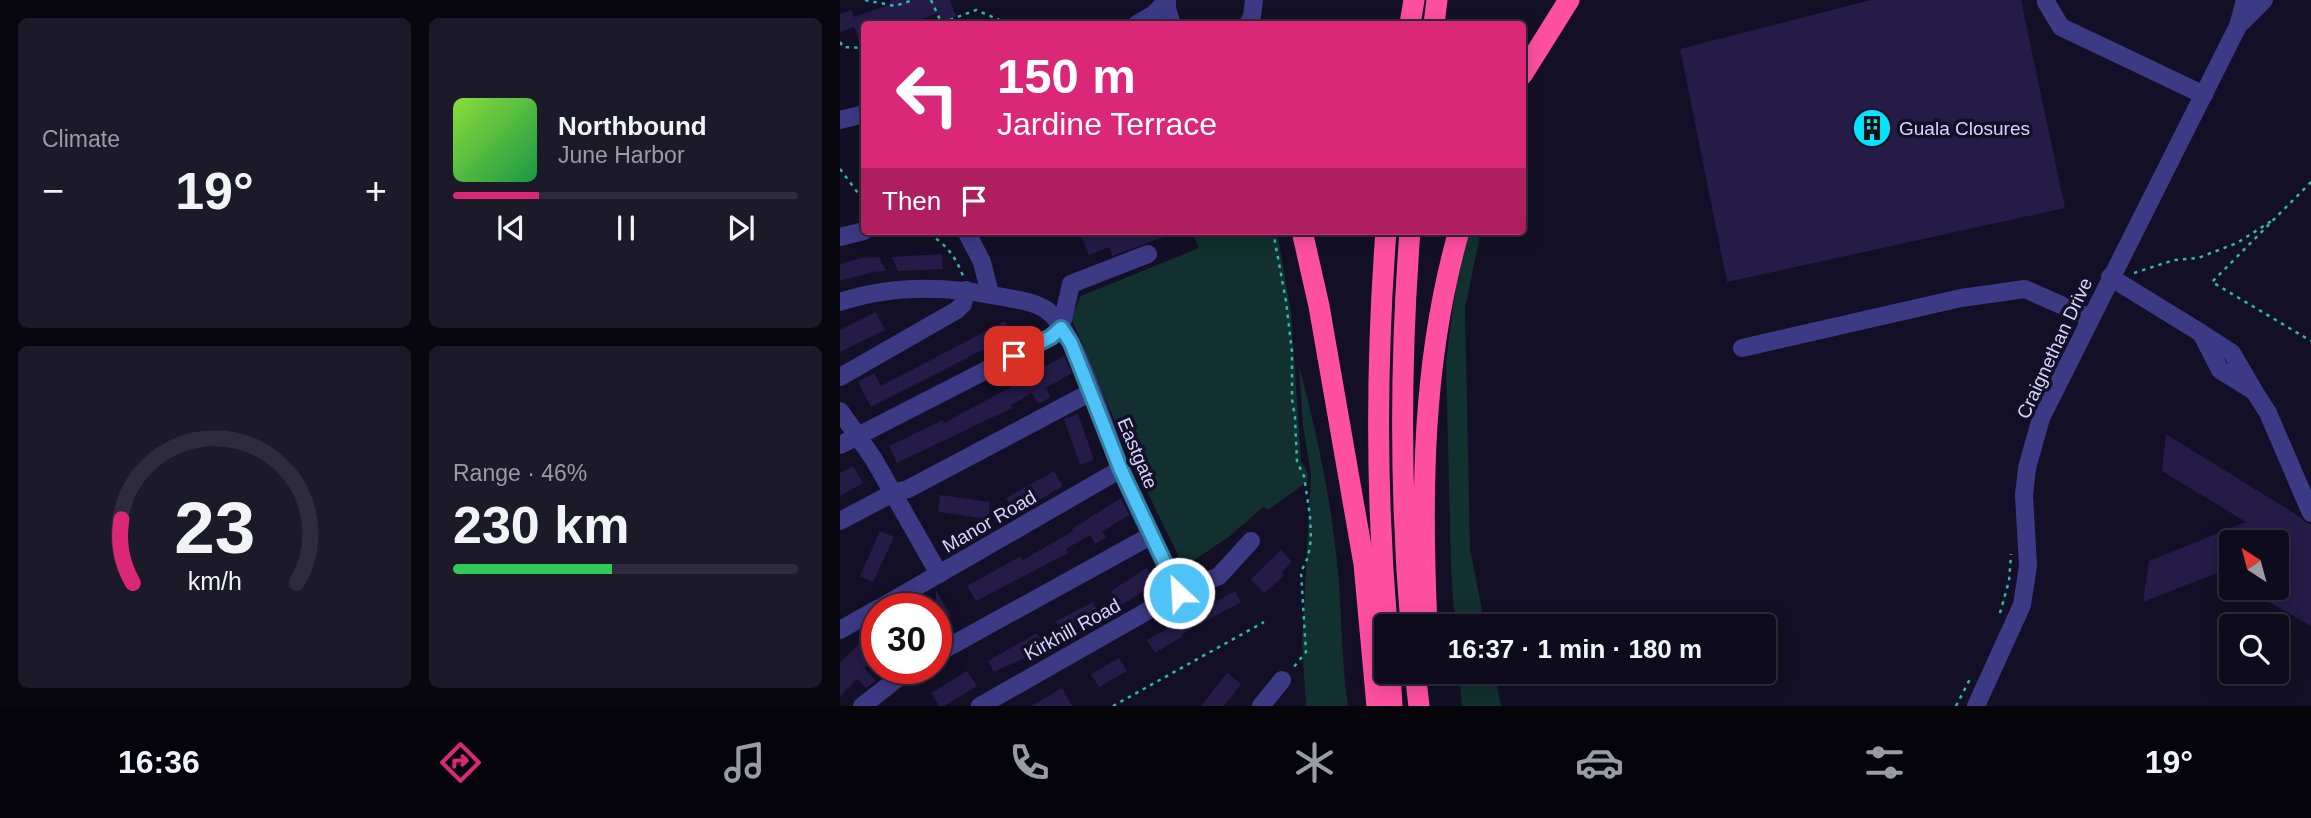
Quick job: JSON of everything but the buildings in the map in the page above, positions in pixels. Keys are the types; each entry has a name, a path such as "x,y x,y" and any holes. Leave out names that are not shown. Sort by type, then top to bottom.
{"highway":[{"path":"1410,21 1413,0"},
{"path":"1434,21 1437,0"},
{"path":"1526,69 1569,0"},
{"path":"1303,235 1319,306 1364,564 1377,706"},
{"path":"1386,235 1380,317 1378,461 1386,614"},
{"path":"1410,235 1404,344 1403,436 1410,614"},
{"path":"1427,614 1423,507 1427,408 1435,337 1449,264 1458,235"},
{"path":"1391,684 1392,706"},
{"path":"1416,684 1419,706"},
{"path":"1430,684 1432,706"}],"street":[{"path":"1142,21 1154,14 1167,0"},
{"path":"1167,0 1171,21"},
{"path":"1251,14 1264,0"},
{"path":"2047,0 2061,27 2204,95"},
{"name":"Craignethan Drive","path":"1976,706 2022,604 2028,566 2024,495 2027,468 2041,418 2238,26 2245,0"},
{"name":"Craignethan Drive","path":"2238,26 2264,0"},
{"path":"840,120 861,115"},
{"path":"840,237 861,232"},
{"path":"968,235 982,262 990,294"},
{"path":"840,444 1051,337 1061,328 1071,284 1148,254"},
{"path":"2110,277 2201,333 2220,370 2254,391 2268,413 2311,513"},
{"path":"840,302 863,294 929,287 966,290 1037,306 1049,313 1061,328"},
{"path":"1742,348 1961,298 2025,289 2090,318"},
{"path":"840,377 957,310 963,303 966,290"},
{"name":"Eastgate","path":"1061,328 1071,343 1121,470 1179,593"},
{"path":"840,521 893,492 908,489 1091,392"},
{"path":"840,411 893,492 939,574"},
{"name":"Manor Road","path":"905,593 1121,470"},
{"path":"952,645 1143,540"},
{"name":"Kirkhill Road","path":"980,706 1179,593 1219,576 1251,541"},
{"name":"Manor Road","path":"840,630 861,618"},
{"path":"1261,706 1282,680"},
{"path":"862,706 890,684"}],"path":[{"path":"865,0 895,6 914,0"},
{"path":"931,0 941,21"},
{"path":"949,21 976,10 1002,21"},
{"path":"840,42 843,47 861,48"},
{"path":"840,169 861,197"},
{"path":"2311,182 2212,282 2311,341"},
{"path":"2110,277 2145,271 2174,260 2198,258 2237,243 2277,217"},
{"path":"932,235 947,247 959,265 966,290"},
{"path":"1274,235 1292,352 1292,399 1297,462 1304,475 1307,491 1311,539 1308,557 1301,572 1306,652 1282,680"},
{"path":"1113,706 1264,622"}],"green space":[{"path":"1194,235 1278,235 1291,312 1301,461 1308,474 1307,482 1268,510 1263,507 1230,536 1184,567 1131,459 1071,318 1081,296 1199,248"},
{"path":"1462,235 1480,235 1465,308 1470,548 1483,614 1454,614 1446,362"},
{"path":"1299,365 1317,438 1330,511 1337,561 1348,706 1306,706 1302,644 1311,474 1303,426"},
{"path":"1460,684 1496,684 1501,706 1462,706"}],"place":[{"name":"Guala Closures","path":"1872,128"}],"route":[{"path":"1014,356 1051,337 1061,328 1071,343 1121,470 1179,593"}]}
